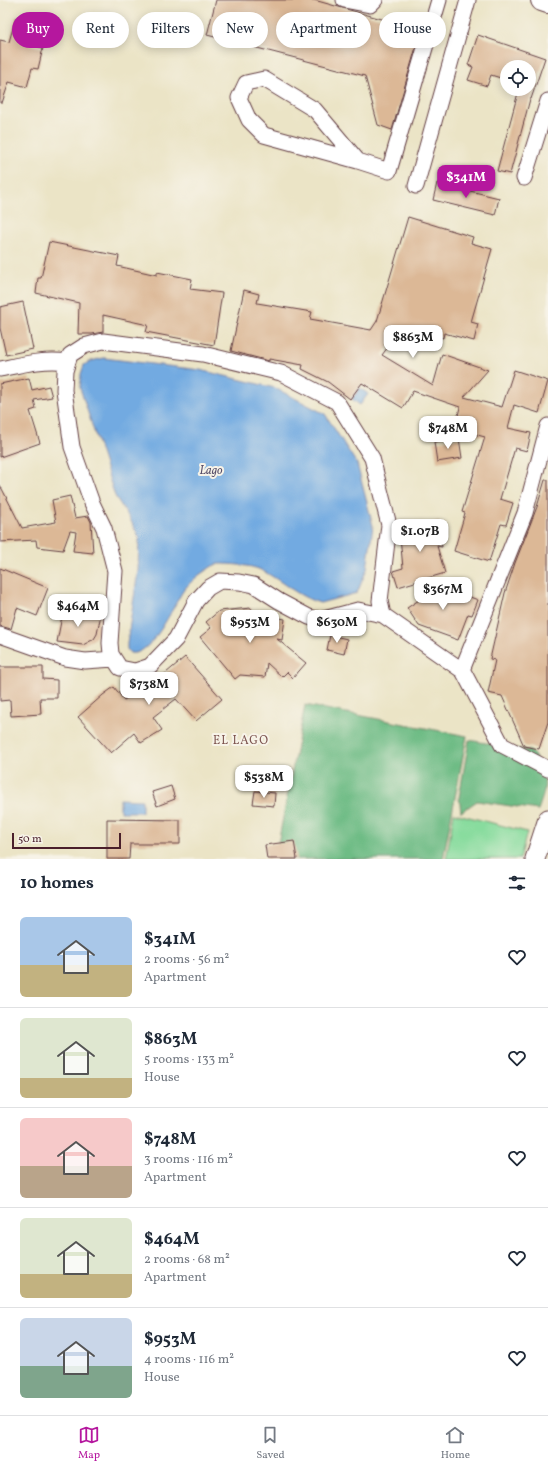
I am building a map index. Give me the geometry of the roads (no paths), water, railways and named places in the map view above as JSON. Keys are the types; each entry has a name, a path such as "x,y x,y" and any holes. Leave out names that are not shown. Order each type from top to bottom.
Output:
{"highway":[{"path":"542,0 548,2"}],"main road":[{"path":"535,859 548,819"}],"street":[{"path":"344,0 370,5 375,0"},
{"path":"358,161 315,110 264,79 246,83 239,98 249,120 264,135 389,171 439,0"},
{"path":"416,186 468,0"},
{"path":"524,178 548,101"},
{"path":"383,615 380,601 389,525 372,458 337,402 281,372 203,354 103,341 84,346 70,355 65,371 64,390 72,447 92,503 104,528 115,571 110,643 111,654 120,668 135,671 150,666 176,639 196,601 208,588 220,581 254,584 285,604 309,617 320,620 358,610 383,615 462,670 502,746 548,769"},
{"path":"0,369 35,361 51,360 68,362"},
{"path":"462,670 526,512 548,426"},
{"path":"0,635 65,658 85,660 114,659"}],"water":[{"name":"Lago","path":"104,358 200,370 275,388 325,414 357,464 373,526 367,569 357,593 320,603 304,597 257,568 240,565 216,564 198,576 183,591 154,639 138,652 130,653 127,649 127,643 138,571 139,538 130,519 115,496 80,388 81,374 84,365 91,361"},
{"path":"360,388 368,394 360,405 352,399"},
{"path":"120,799 142,800 142,812 120,812"}],"district":[{"name":"EL LAGO","path":"241,740"}]}
